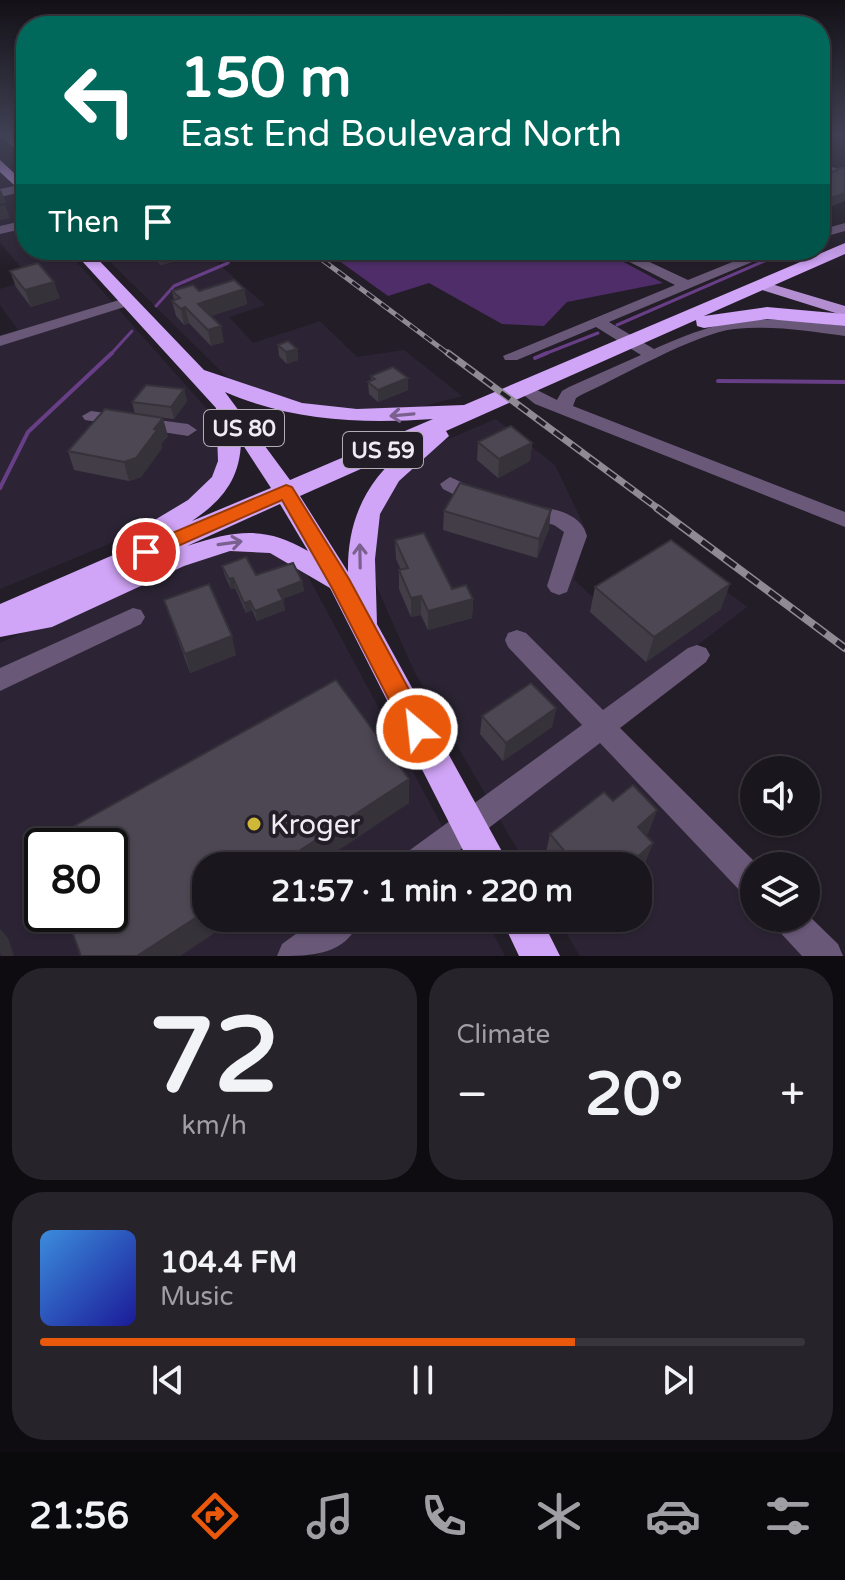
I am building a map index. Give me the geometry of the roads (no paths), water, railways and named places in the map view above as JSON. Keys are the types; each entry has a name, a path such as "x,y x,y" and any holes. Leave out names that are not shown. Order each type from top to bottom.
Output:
{"highway":[{"name":"US 80","path":"90,260 249,434 342,585 483,852"},
{"name":"US 59","path":"0,616 818,260"},
{"path":"654,332 753,313 805,314 845,320"},
{"path":"194,371 262,401 316,414 362,418 480,408"},
{"path":"63,588 212,494 229,468 233,449 222,401"},
{"path":"366,633 360,539 372,501 385,481 408,458 480,408"},
{"path":"0,625 42,619 175,559 230,542 275,544 342,585"},
{"path":"527,932 540,956"}],"main road":[{"path":"761,285 845,311"}],"street":[{"path":"634,260 688,285"},
{"path":"511,356 749,260"},
{"path":"0,341 129,301"},
{"path":"597,321 653,355"},
{"path":"564,406 568,395 575,391 710,330 743,323 790,323 845,331"},
{"path":"525,389 541,400 564,406 845,520"},
{"path":"91,416 188,430"},
{"path":"450,484 478,499 570,524 576,536 559,586"},
{"path":"0,680 133,617"},
{"path":"517,640 740,869"},
{"path":"433,852 697,655"},
{"path":"294,956 326,932"},
{"path":"802,932 826,956"}],"waterway":[{"path":"156,306 174,286 230,260"},
{"path":"617,325 767,260"},
{"path":"111,354 132,331"},
{"path":"546,354 598,333"},
{"path":"0,488 28,432 111,354"},
{"path":"535,358 546,354"},
{"path":"718,381 845,382"}],"railway":[{"path":"322,260 450,355"},
{"path":"448,353 660,510"},
{"path":"657,508 845,648"}],"place":[{"name":"Kroger","path":"254,824"}]}
